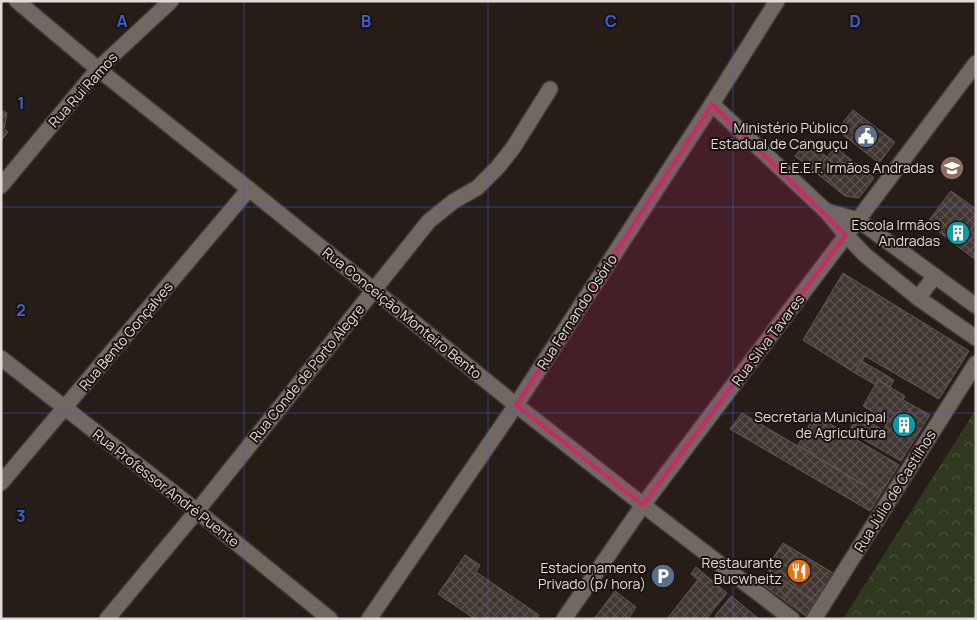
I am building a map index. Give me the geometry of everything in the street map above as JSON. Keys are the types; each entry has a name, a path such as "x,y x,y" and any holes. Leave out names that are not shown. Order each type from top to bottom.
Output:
{"street":[{"name":"Rua Conceição Monteiro Bento","path":"17,1 98,69 516,405 792,619"},
{"name":"Rua Rui Ramos","path":"1,186 98,69 171,1"},
{"name":"Rua Fernando Osório","path":"369,619 516,405 777,1"},
{"name":"Rua Silva Tavares","path":"564,619 643,505 976,64"},
{"name":"Rua Conde de Porto Alegre","path":"107,619 197,511 429,220 454,201 477,188 498,167 513,148 550,89"},
{"path":"712,104 826,211 865,255 918,298 976,338"},
{"name":"Rua Bento Gonçalves","path":"1,482 249,189"},
{"path":"826,211 858,220 976,306"},
{"path":"918,298 935,276"},
{"name":"Rua Professor André Puente","path":"1,358 197,511 330,619"},
{"name":"Rua Júlio de Castilhos","path":"814,619 976,363"}],"highlighted area":[{"path":"712,104 846,235 643,505 516,405"}],"green space":[{"path":"976,409 976,619 843,619"}],"building":[{"path":"1,110 7,113 4,129 8,132 1,141"},
{"name":"Ministério Público Estadual de Canguçu","path":"853,110 895,142 879,163 837,130"},
{"path":"807,141 827,157 815,172 795,156"},
{"path":"835,147 874,178 859,198 845,196 815,172"},
{"name":"Escola Irmãos Andradas","path":"951,191 976,209 976,260 927,223"},
{"path":"843,273 969,351 939,399 865,356 855,373 803,340"},
{"path":"862,361 894,380 890,387 878,380 876,385 855,373"},
{"name":"Secretaria Municipal de Agricultura","path":"878,380 905,396 903,400 930,415 901,461 849,431 858,415 883,430 888,421 863,406"},
{"path":"742,413 880,495 870,511 730,429"},
{"path":"815,415 899,465 880,495 798,445"},
{"name":"Restaurante Bucwheitz","path":"783,543 833,573 815,601 766,569"},
{"path":"465,555 480,565 476,572 539,615 536,619 475,619 438,594"},
{"path":"696,567 703,573 697,579 691,574"},
{"path":"770,572 793,587 784,600 762,584"},
{"path":"703,573 727,593 706,619 667,619"},
{"path":"793,587 815,601 806,616 784,600"},
{"path":"615,591 636,607 628,619 594,619"},
{"path":"731,596 759,619 719,619 715,616"}],"place":[{"name":"Ministério Público Estadual de Canguçu","path":"866,136"},
{"name":"E.E.E.F. Irmãos Andradas","path":"952,168"},
{"name":"Escola Irmãos Andradas","path":"958,233"},
{"name":"Secretaria Municipal de Agricultura","path":"904,425"},
{"name":"Restaurante Bucwheitz","path":"799,571"},
{"name":"Estacionamento Privado (p/ hora)","path":"663,576"}]}
